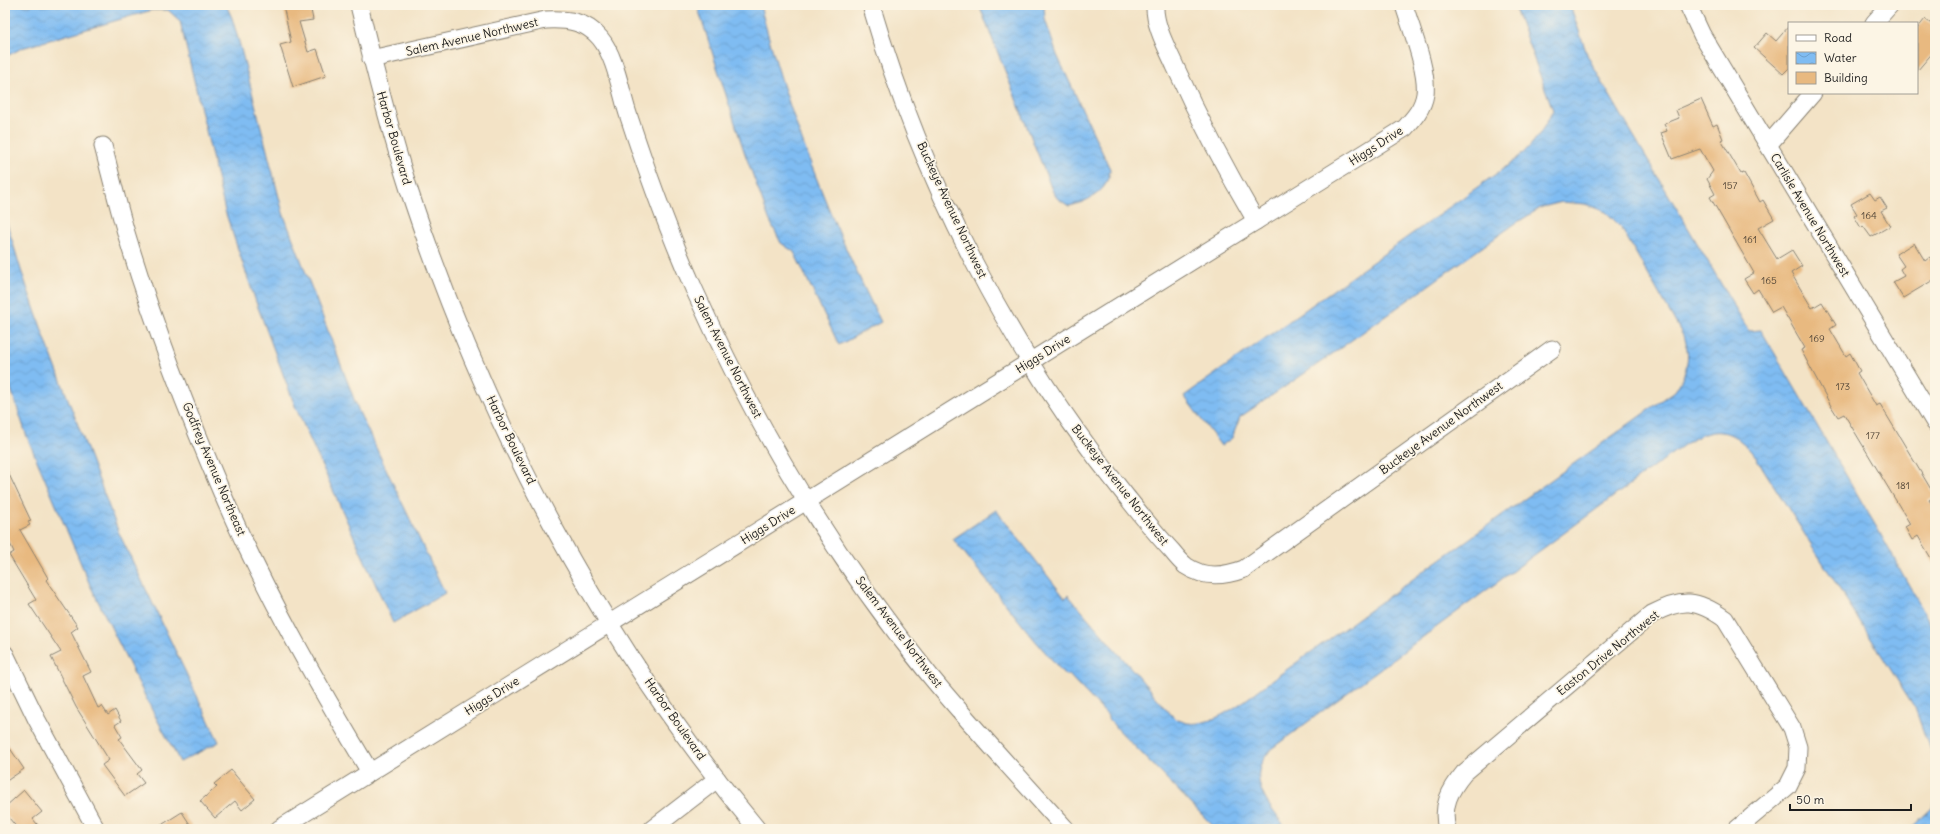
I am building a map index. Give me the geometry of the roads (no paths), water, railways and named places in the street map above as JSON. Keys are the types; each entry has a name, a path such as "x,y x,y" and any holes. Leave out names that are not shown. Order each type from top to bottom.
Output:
{"street":[{"name":"Harbor Boulevard","path":"359,5 372,59 409,191 457,321 498,416 560,538 610,623 667,710 717,779 757,829"},
{"name":"Buckeye Avenue Northwest","path":"871,5 897,84 925,156 957,226 992,295 1031,362 1066,415 1111,478 1160,538 1186,566 1205,574 1225,576 1244,569 1552,349"},
{"path":"1155,5 1159,28 1194,109 1223,165 1256,221"},
{"name":"Higgs Drive","path":"279,829 1405,128 1418,113 1425,94 1424,74 1404,5"},
{"name":"Carlisle Avenue Northwest","path":"1688,5 1702,35 1935,423"},
{"path":"1875,22 1890,5"},
{"name":"Salem Avenue Northwest","path":"372,59 546,20 566,20 586,26 600,39 610,57 659,203 694,287 733,370 776,450 807,501 874,602 930,675 969,722 1066,829"},
{"path":"1768,145 1812,94"},
{"name":"Godfrey Avenue Northeast","path":"103,146 127,235 151,310 178,384 222,494 291,636 370,772"},
{"name":"Easton Drive Northwest","path":"1447,829 1445,807 1452,788 1464,773 1652,614 1670,605 1690,603 1709,608 1725,619 1792,728 1798,747 1797,768 1788,786 1737,829"},
{"path":"5,654 41,727 96,829"},
{"path":"652,829 717,779"}],"water":[{"path":"5,5 226,5 232,18 241,49 283,213 359,412 445,593 393,623 295,406 256,302 225,211 180,21 168,10 152,10 22,48 5,57"},
{"path":"697,5 760,5 771,46 797,127 828,206 862,284 881,322 839,345 794,252 781,243 769,219 744,151"},
{"path":"979,5 1044,5 1045,19 1057,55 1110,169 1106,183 1097,194 1069,206 1057,198 1052,190"},
{"path":"1514,5 1570,5 1588,57 1606,89 1749,331 1761,330 1877,528 1935,632 1935,764 1915,708 1757,459 1744,444 1731,435 1719,432 1707,433 1682,446 1271,749 1262,762 1259,771 1259,780 1265,798 1287,829 1216,829 1108,719 1108,716 1069,675 1065,675 953,539 996,510 1065,598 1068,595 1175,719 1187,723 1198,723 1222,715 1245,701 1675,391 1685,373 1688,354 1685,339 1621,227 1606,212 1585,204 1562,202 1542,207 1516,223 1311,369 1240,417 1232,438 1221,446 1184,396 1510,164 1540,133 1553,110"},
{"path":"5,217 21,270 44,336 119,533 219,742 180,762 152,710 90,585 27,437 5,371"},
{"path":"1935,798 1935,829 1910,829 1934,806"}]}
